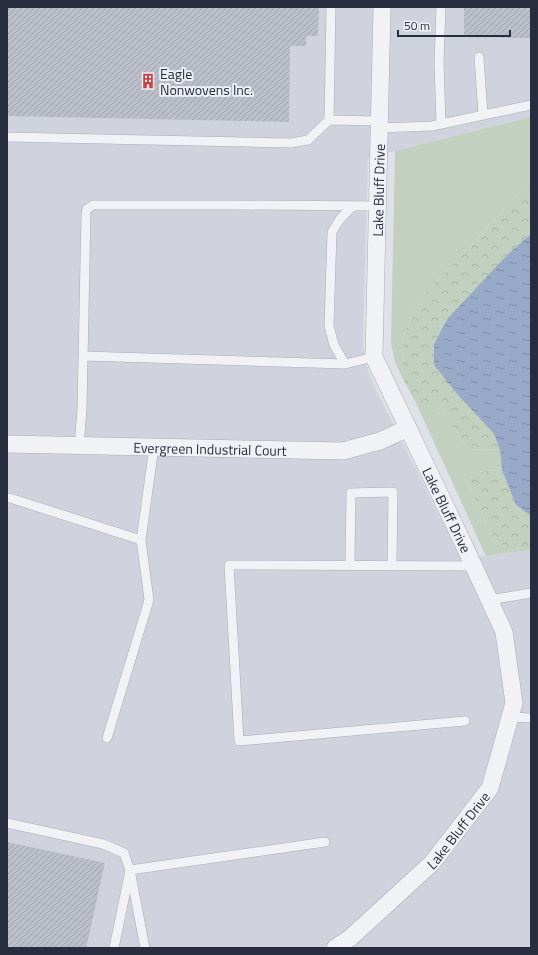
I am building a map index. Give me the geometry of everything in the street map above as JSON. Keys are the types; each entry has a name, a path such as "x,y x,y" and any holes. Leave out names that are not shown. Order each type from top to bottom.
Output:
{"street":[{"name":"Lake Bluff Drive","path":"335,948 350,938 432,863 490,788 514,703 504,632 374,357 382,7"},
{"name":"Evergreen Industrial Court","path":"7,444 343,451 380,440 408,428"}],"lane":[{"path":"7,137 291,142 308,140 329,120 331,7"},
{"path":"440,124 442,7"},
{"path":"479,57 483,115"},
{"path":"329,120 379,125 432,126 531,105"},
{"path":"79,446 87,209 93,205 377,206"},
{"path":"345,364 334,345 329,326 332,232 340,219 353,206"},
{"path":"83,356 345,364 374,357"},
{"path":"107,738 149,600 141,540 154,447"},
{"path":"350,565 351,493 392,492 392,565"},
{"path":"10,498 141,540"},
{"path":"465,721 239,741 229,565 474,566"},
{"path":"489,600 531,594"},
{"path":"510,717 531,718"},
{"path":"7,823 103,844 124,853 130,870 145,948"},
{"path":"130,870 325,842"},
{"path":"114,948 130,870"}],"shaded area":[{"path":"7,7 531,7 531,117 368,158 363,343 366,365 376,390 461,559 531,550 531,948 7,948"}],"green space":[{"path":"531,117 531,181 419,301 403,337 402,377 395,362 391,343 395,151"},
{"path":"531,181 531,234 509,253 492,272 458,395 494,434 500,450 469,449 441,409 416,403 402,377 403,337 419,301"},
{"path":"416,403 441,409 469,449 500,450 502,470 464,473 494,541 514,552 486,556"},
{"path":"502,470 516,505 531,516 531,550 514,552 494,541 464,473"}],"water":[{"path":"531,234 531,516 516,505 502,470 500,450 494,434 458,395 434,365 434,344 448,318 509,253"}],"building":[{"name":"Eagle Nonwovens Inc.","path":"7,7 319,7 318,36 306,36 306,46 290,46 289,122 7,116"},
{"path":"464,7 531,7 531,38 464,37"},
{"path":"7,842 105,863 86,948 7,948"}],"place":[{"name":"Eagle Nonwovens Inc.","path":"148,81"}]}
